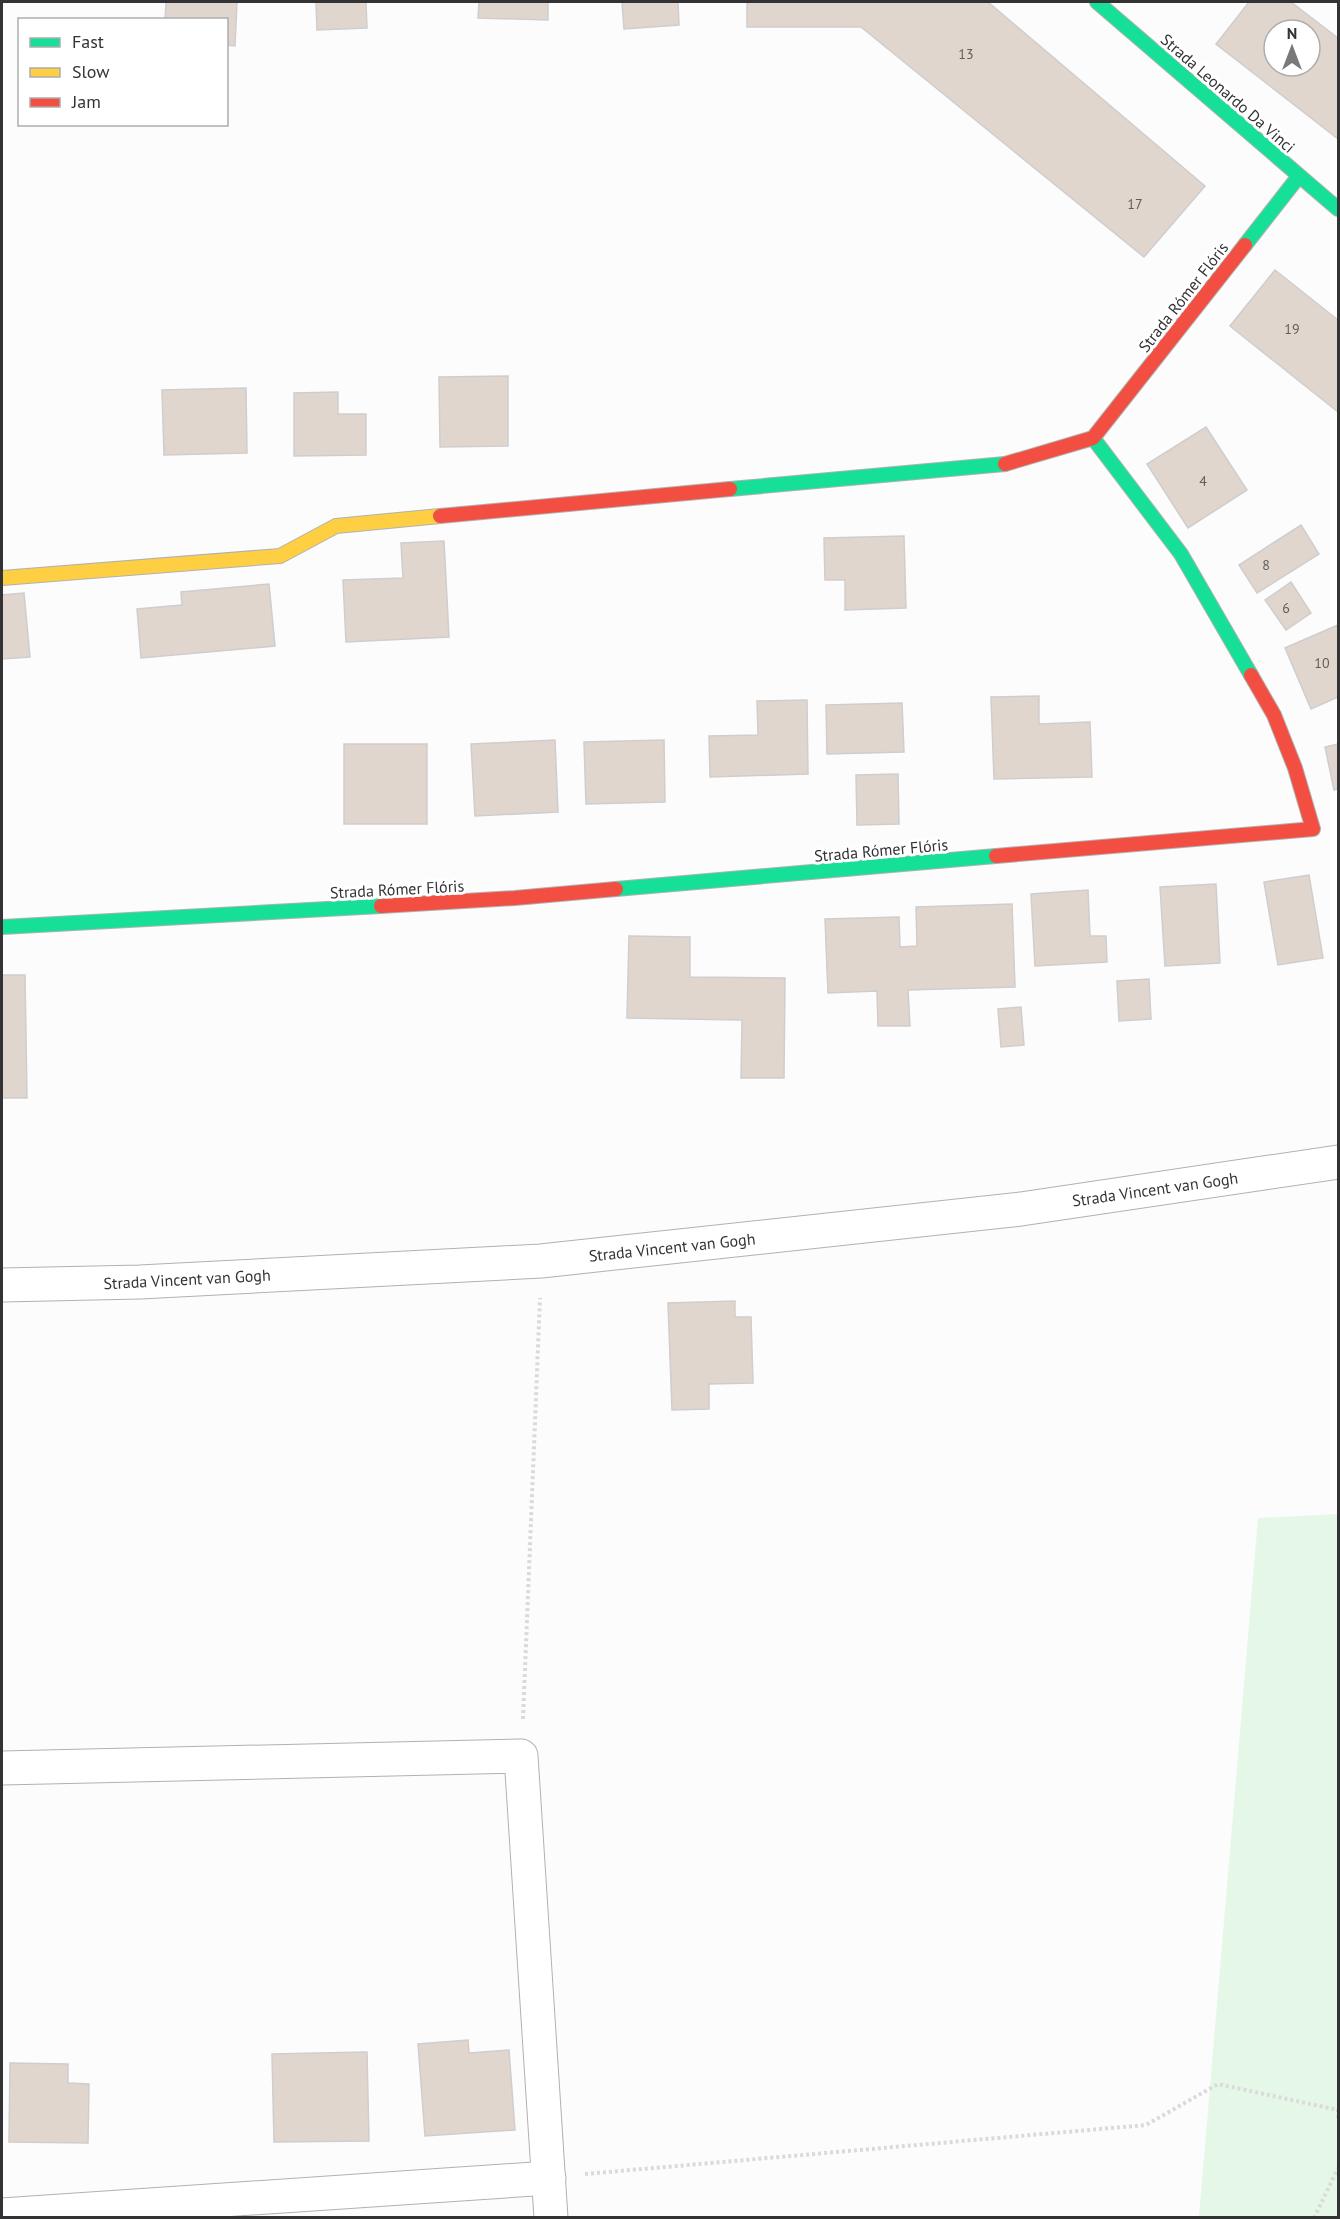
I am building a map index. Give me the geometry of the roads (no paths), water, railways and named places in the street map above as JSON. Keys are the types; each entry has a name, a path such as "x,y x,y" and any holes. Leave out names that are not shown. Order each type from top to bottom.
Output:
{"street":[{"name":"Strada Leonardo Da Vinci","path":"1097,2 1338,209"},
{"name":"Strada Rómer Flóris","path":"2,927 515,898 1313,829 1295,768 1274,715 1181,554 1093,438 1299,176"},
{"path":"2,578 280,556 336,526 1012,463 1093,438"},
{"name":"Strada Vincent van Gogh","path":"2,1285 140,1282 541,1261 1021,1209 1338,1162"},
{"path":"2,1768 521,1756 552,2217"},
{"path":"2,2215 549,2178"}]}
